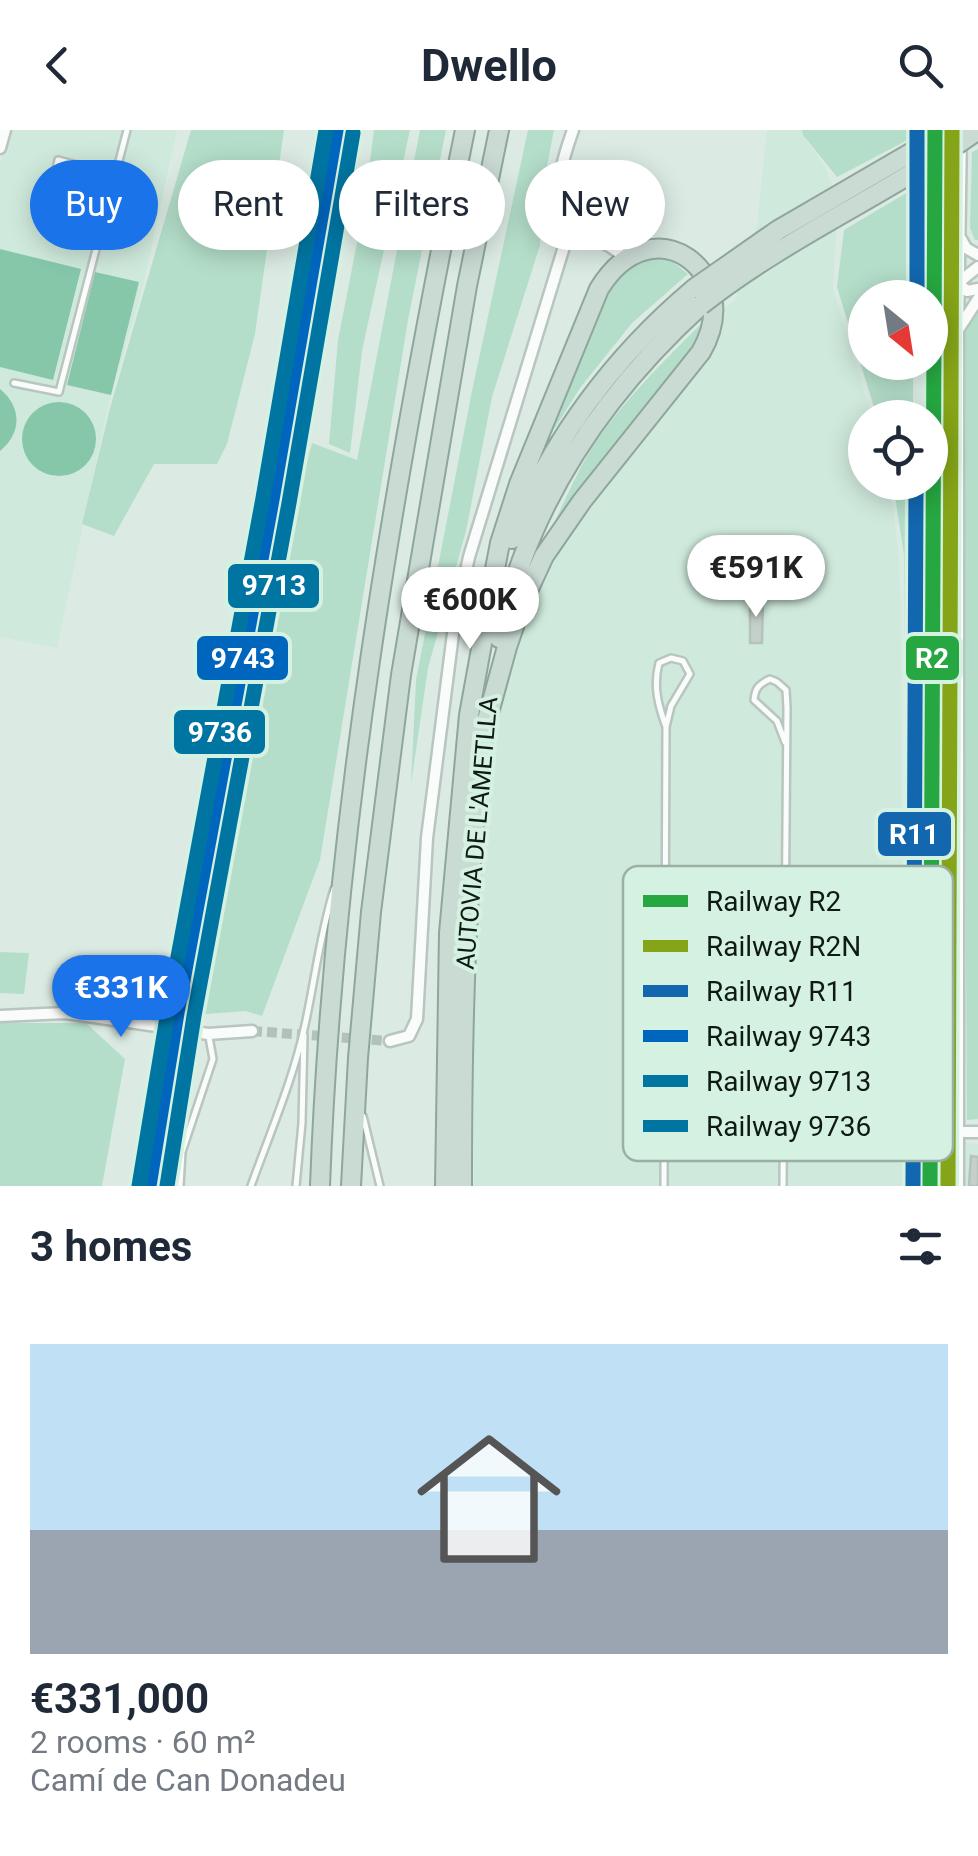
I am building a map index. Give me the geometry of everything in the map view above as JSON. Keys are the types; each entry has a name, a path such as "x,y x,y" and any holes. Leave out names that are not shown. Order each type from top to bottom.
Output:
{"highway":[{"path":"320,1186 326,1053 360,721 404,455 465,130"},
{"path":"350,1186 374,876 401,675 466,286 499,130"},
{"path":"484,626 519,522 560,443 640,339 698,296 752,246 950,130"},
{"path":"698,296 904,178 978,130"},
{"path":"445,1186 449,933 464,759 500,543 519,484 593,302 608,275 626,258 641,251 670,250 689,258 703,274 711,292 712,330 701,352 582,500 544,556 507,647 484,731"},
{"name":"AUTOVIA DE L'AMETLLA","path":"462,1186 462,1013 473,834 492,673 511,589 543,508 586,434 698,296"}],"street":[{"path":"0,148 4,130"},
{"path":"563,160 573,130"},
{"path":"958,1186 961,130"},
{"path":"960,234 966,248 978,255"},
{"path":"390,1041 408,1036 417,1019 427,838 454,626 469,557 563,250"},
{"path":"614,250 626,258"},
{"path":"958,283 978,267"},
{"path":"958,283 966,291 978,289"},
{"path":"958,332 978,299"},
{"path":"0,1016 65,1013 157,1026"},
{"path":"182,1030 208,1034 252,1031"},
{"path":"959,1132 978,1132"}],"lane":[{"path":"119,160 127,130"},
{"path":"14,382 59,392 96,250"},
{"path":"665,866 666,727 671,706 690,674 683,661 671,658 659,663 654,680 666,727"},
{"path":"785,866 786,742 786,690 770,679 761,683 754,700 777,722 786,742"},
{"path":"251,1186 286,1091 304,1027 323,924 346,853"},
{"path":"296,1186 304,1027"},
{"path":"180,1186 182,1152 213,1059 208,1034"},
{"path":"356,1087 380,1186"},
{"path":"664,1161 664,1186"},
{"path":"784,1161 784,1186"}],"shaded area":[{"path":"9,130 177,130 158,217 158,160 30,160 30,250 151,250 108,407 57,648 0,637 0,164"},
{"path":"191,130 284,130 280,160 182,160"},
{"path":"315,130 341,130 308,349 178,1063 161,1186 130,1186 194,809 298,250 319,250 319,160 311,160"},
{"path":"374,130 410,130 403,160 370,160"},
{"path":"420,130 446,130 440,160 414,160"},
{"path":"528,130 554,130 548,160 525,160 525,250 538,250 492,397 466,531 428,668 411,784 416,680"},
{"path":"767,130 802,130 826,168 838,204 833,288 848,338 848,380 861,380 867,400 848,400 848,500 892,500 893,506 901,609 902,866 623,866 623,1161 903,1161 903,1186 474,1186 474,1001 484,834 504,688 518,634 546,570 576,522 715,347 725,306 735,301 757,226"},
{"path":"802,130 921,130 921,133 837,177"},
{"path":"978,149 975,240 970,228 972,152"},
{"path":"178,175 178,250 267,250 255,334 227,444 217,464 154,464 114,536 82,524 110,408"},
{"path":"913,189 913,280 848,280 848,323 837,287 844,230"},
{"path":"0,249 81,269 53,380 0,367"},
{"path":"356,250 384,250 362,351 350,453 329,444 338,340"},
{"path":"397,250 422,250 320,860 262,1016 246,1011 193,1015 312,443 357,460"},
{"path":"668,258 688,274 632,323 580,388 538,455 583,347 614,286 635,265"},
{"path":"95,272 139,282 111,395 67,385"},
{"path":"978,311 978,1119 967,1120 962,338"},
{"path":"705,320 666,385 546,541 599,437 642,385"},
{"path":"866,380 913,380 913,400 872,400"},
{"path":"0,389 12,404 16,420 12,436 0,451"},
{"path":"59,402 85,413 96,439 85,465 59,476 33,465 22,439 33,413"},
{"path":"896,500 913,500 914,762 905,756 904,555"},
{"path":"0,952 29,953 24,994 0,993"},
{"path":"0,1023 86,1023 125,1059 102,1186 0,1186"},
{"path":"955,1142 978,1144 978,1186 951,1186"}],"building":[{"path":"763,597 762,643 750,643 750,598"},
{"path":"971,1156 978,1157 978,1186 969,1186"}],"tunnel":[{"path":"157,1026 182,1030"},
{"path":"252,1031 390,1041"}],"rail line":[{"name":"9736","path":"139,1186 326,130"},
{"name":"9743","path":"149,1186 336,130"},
{"name":"R11","path":"917,130 917,280"},
{"name":"R2","path":"932,866 935,130"},
{"name":"R2N","path":"949,866 952,130"},
{"name":"9713","path":"167,1186 353,133"},
{"name":"R11","path":"914,866 916,500"},
{"name":"R11","path":"913,1161 913,1186"},
{"name":"R2","path":"930,1161 930,1186"},
{"name":"R2N","path":"948,1161 948,1186"}]}
